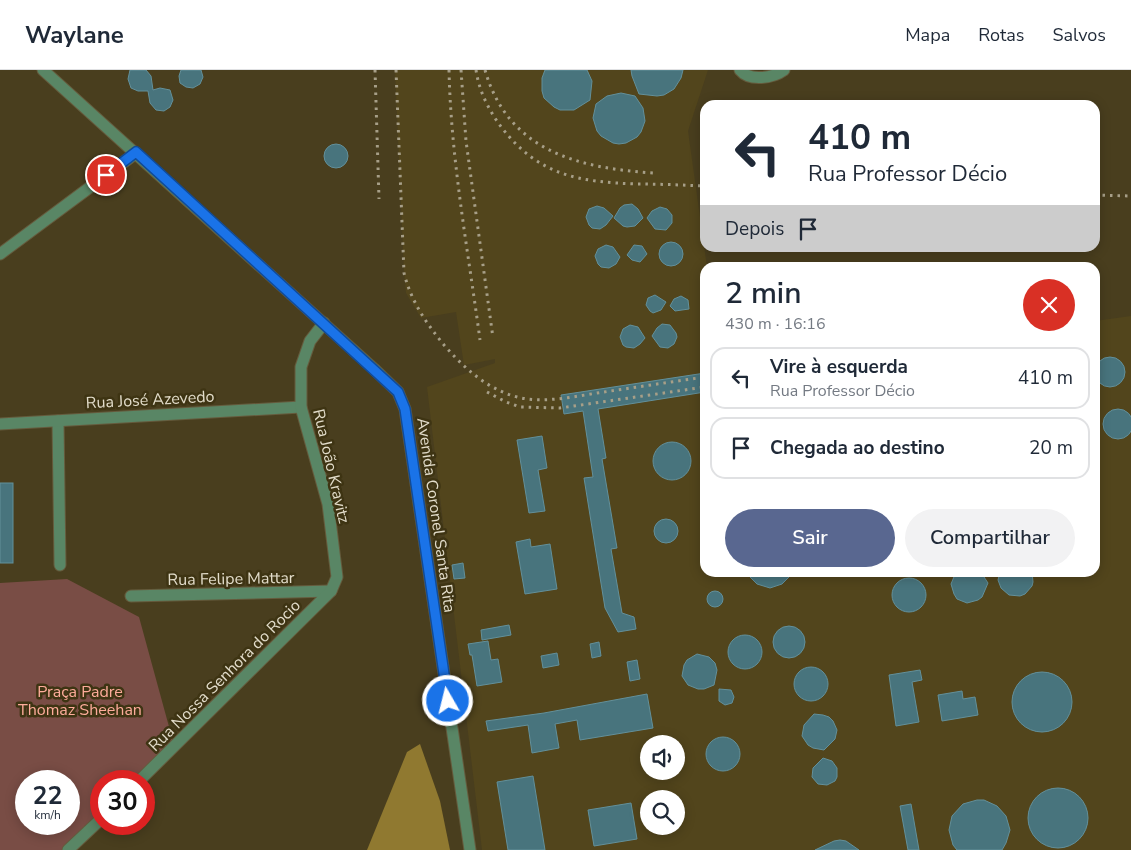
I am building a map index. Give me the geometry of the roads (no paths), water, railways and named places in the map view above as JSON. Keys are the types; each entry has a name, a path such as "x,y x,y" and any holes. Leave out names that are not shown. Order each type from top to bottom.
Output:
{"street":[{"name":"Avenida Coronel Santa Rita","path":"43,70 136,152 398,392 405,409 470,850"},
{"path":"742,72 760,78 779,74 784,70"},
{"path":"0,254 136,152"},
{"name":"Rua João Kravitz","path":"324,324 310,341 302,367 301,407 328,504 336,576 332,591"},
{"name":"Rua José Azevedo","path":"0,424 301,407"},
{"path":"58,421 60,566"},
{"name":"Rua Felipe Mattar","path":"131,596 332,591"},
{"name":"Rua Nossa Senhora do Rocio","path":"150,770 332,591"},
{"path":"68,850 90,829"}],"railway":[{"path":"375,70 379,199"},
{"path":"396,70 404,273 415,302 425,320 460,362 477,377 496,389 517,397 538,400 571,397 700,378"},
{"path":"449,70 453,138 480,340"},
{"path":"461,70 466,141 493,338"},
{"path":"476,70 479,86 485,101 502,128 531,157 546,166 562,173 597,181 700,186"},
{"path":"485,70 496,97 510,120 528,137 550,150 573,160 598,166 653,173"},
{"path":"1100,195 1131,196"},
{"path":"487,392 520,407 560,408 700,388"}],"park label":[{"name":"Praça Padre Thomaz Sheehan","path":"80,700"}]}
